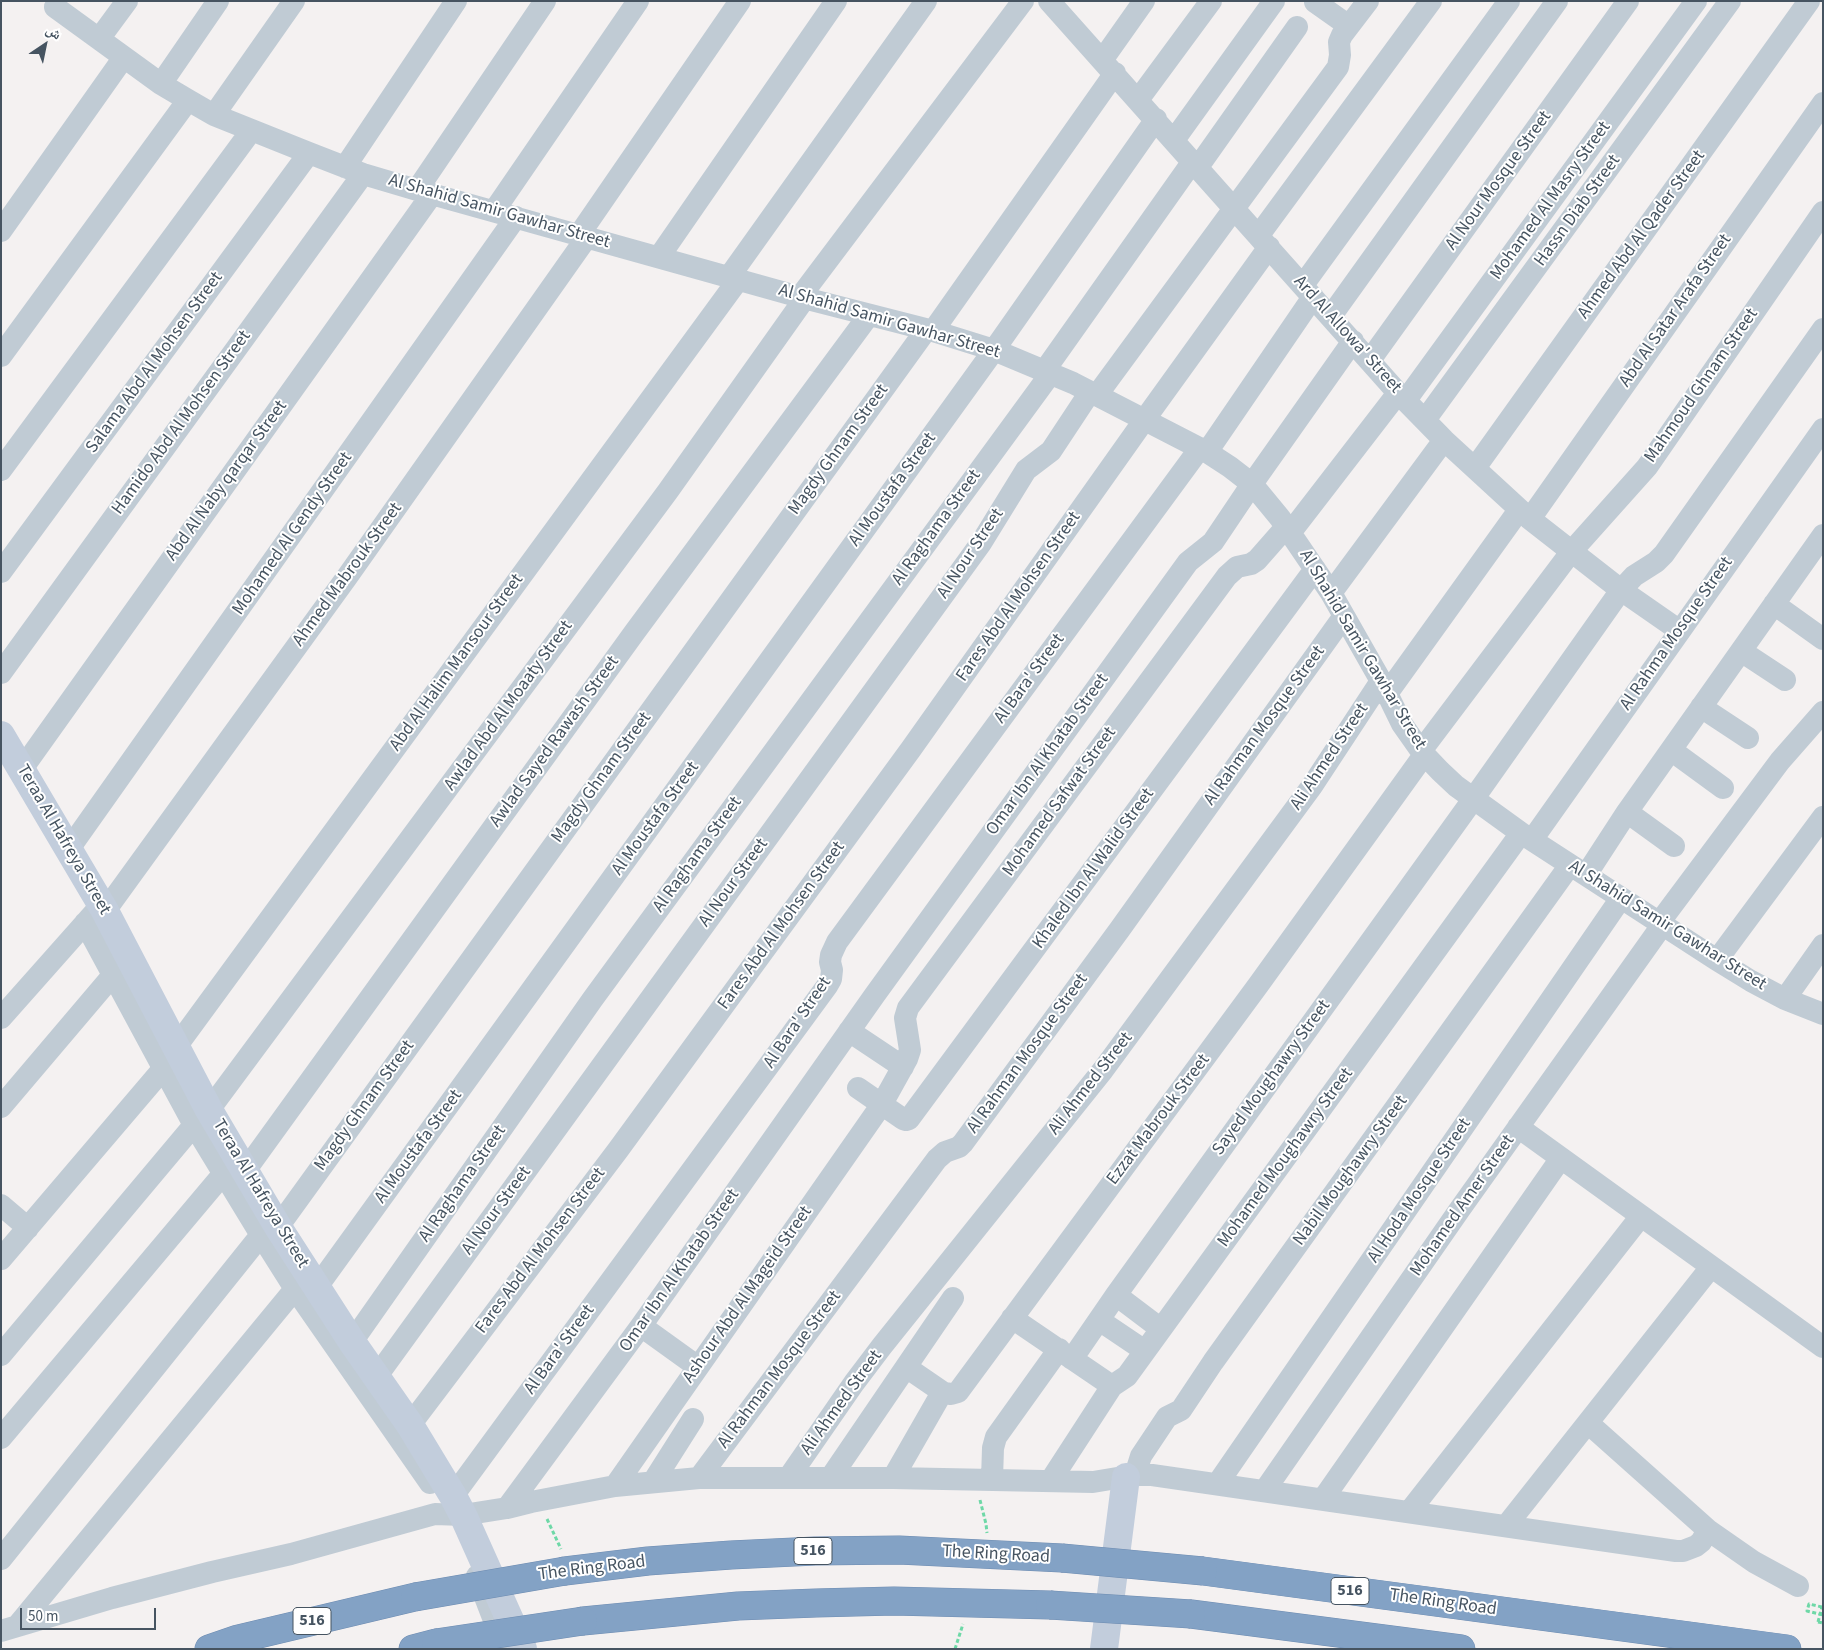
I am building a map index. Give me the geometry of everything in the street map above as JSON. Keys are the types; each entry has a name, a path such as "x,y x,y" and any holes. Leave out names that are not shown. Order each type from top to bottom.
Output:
{"highway":[{"name":"The Ring Road","path":"209,1649 238,1639 416,1597 565,1571 648,1561 778,1553 899,1550 1062,1558 1203,1571 1786,1649"},
{"path":"424,1646 583,1621 738,1606 932,1601 1050,1604 1191,1614 1461,1649"}],"street":[{"path":"99,39 127,1"},
{"path":"161,84 218,1"},
{"path":"214,115 294,1"},
{"name":"Hamido Abd Al Mohsen Street","path":"1,673 354,170 456,1"},
{"name":"Abd Al Naby qarqar Street","path":"22,769 425,192 545,1"},
{"path":"494,211 638,1"},
{"name":"Ahmed Mabrouk Street","path":"1,1018 98,913 347,577 583,236 740,1"},
{"path":"659,258 836,1"},
{"name":"Abd Al Halim Mansour Street","path":"1,1259 169,1058 734,278 926,1"},
{"name":"Awlad Abd Al Moaaty Street","path":"1,1355 201,1118 668,491 802,297 1022,1"},
{"name":"Ard Al Allowa' Street","path":"1050,1 1402,396 1444,440 1524,515 1622,590 1680,631"},
{"name":"Magdy Ghnam Street","path":"1,1559 269,1230 930,330 1109,66 1144,1"},
{"path":"1138,100 1212,1"},
{"path":"1174,140 1274,1"},
{"name":"Al Nour Street","path":"377,1376 981,543 1026,470 1045,457 1059,442 1338,68 1339,42 1342,35 1368,1"},
{"name":"Fares Abd Al Mohsen Street","path":"410,1425 618,1150 911,749 1145,419 1264,241 1431,1"},
{"name":"Al Bara' Street","path":"456,1509 832,979 830,962 837,942 1203,450 1308,291 1508,1"},
{"path":"1331,316 1557,1"},
{"name":"Al Nour Mosque Street","path":"1370,360 1628,1"},
{"name":"Mohamed Al Masry Street","path":"1288,530 1402,396 1696,1"},
{"name":"Hassn Diab Street","path":"1426,420 1730,1"},
{"name":"Ahmed Abd Al Qader Street","path":"1475,468 1809,1"},
{"path":"1315,2 1349,26"},
{"name":"Al Shahid Samir Gawhar Street","path":"55,7 161,84 214,115 251,131 354,170 425,192 659,258 930,330 994,350 1094,393 1203,450 1252,484 1288,530 1331,593 1402,724 1423,753 1456,786 1527,837 1717,960 1785,999 1819,1007"},
{"name":"Al Raghama Street","path":"352,1342 592,1000 1297,27"},
{"path":"1,231 124,57"},
{"path":"1,356 188,100"},
{"name":"Abd Al Satar Arafa Street","path":"1384,688 1524,515 1823,103"},
{"name":"Al Moustafa Street","path":"10,1628 306,1288 994,350 1156,119"},
{"path":"1,470 251,131"},
{"name":"Salama Abd Al Mohsen Street","path":"1,572 309,153"},
{"name":"Mahmoud Ghnam Street","path":"1423,753 1571,552 1647,467 1819,210"},
{"name":"Mohamed Al Gendy Street","path":"69,849 516,217"},
{"name":"Awlad Sayed Rawash Street","path":"1,1438 235,1172 869,315"},
{"name":"Sayed Moughawry Street","path":"985,1486 996,1437 1066,1354 1099,1320 1622,590 1634,576 1656,562 1664,554 1823,329"},
{"name":"Omar Ibn Al Khatab Street","path":"508,1508 641,1326 849,1031 1188,562 1213,542 1353,341"},
{"name":"Al Rahma Mosque Street","path":"1527,837 1680,631 1823,429"},
{"path":"1331,593 1444,440"},
{"name":"Mohamed Safwat Street","path":"882,1104 903,1067 910,1050 906,1018 908,1008 1231,571 1257,560 1288,530"},
{"name":"Nabil Moughawry Street","path":"1130,1476 1140,1456 1167,1417 1181,1410 1213,1362 1578,870 1627,812 1821,540"},
{"name":"Khaled Ibn Al Walid Street","path":"858,1088 903,1119 909,1119 1315,569"},
{"path":"1774,604 1823,640"},
{"name":"Al Rahman Mosque Street","path":"699,1478 937,1159 944,1152 955,1150 963,1143 1120,929 1344,616"},
{"path":"1741,651 1785,680"},
{"name":"Ali Ahmed Street","path":"788,1477 882,1346 1103,1070 1384,688"},
{"path":"1701,707 1748,738"},
{"name":"Mohamed Amer Street","path":"1265,1490 1661,924 1780,761 1823,712"},
{"name":"Teraa Al Hafreya Street","path":"1,735 69,849 169,1058 201,1118 269,1230 412,1455 456,1509 469,1555 505,1649"},
{"path":"1671,750 1722,788"},
{"name":"Ezzat Mabrouk Street","path":"944,1393 958,1392 1259,984 1423,753"},
{"path":"1627,812 1674,846"},
{"path":"1717,960 1823,818"},
{"name":"Mohamed Moughawry Street","path":"1051,1480 1112,1386 1127,1376 1146,1352 1161,1329 1527,837"},
{"name":"Al Hoda Mosque Street","path":"1218,1483 1621,898"},
{"name":"Teraa Al Hafreya Street","path":"98,913 113,975 169,1058"},
{"path":"1785,999 1823,945"},
{"path":"1,1107 113,975"},
{"path":"849,1031 903,1067"},
{"name":"Ashour Abd Al Mageid Street","path":"616,1486 882,1104"},
{"path":"1518,1127 1823,1347"},
{"path":"1323,1499 1561,1158"},
{"path":"1,1205 28,1228"},
{"path":"1409,1512 1641,1216"},
{"path":"1506,1526 1711,1267"},
{"name":"Teraa Al Hafreya Street","path":"306,1288 352,1342 410,1425 456,1509 522,1649"},
{"path":"1116,1295 1161,1329"},
{"path":"832,1477 953,1298"},
{"path":"1012,1318 1112,1386"},
{"path":"1099,1320 1146,1352"},
{"path":"641,1326 698,1367"},
{"path":"893,1478 940,1396 944,1393 906,1366"},
{"path":"654,1482 694,1419"},
{"path":"1588,1423 1708,1530 1754,1562 1798,1586"},
{"path":"10,1628 212,1572 291,1554 456,1509 508,1508 616,1486 699,1478 893,1478 985,1486 1051,1480 1093,1482 1152,1474 1683,1551 1690,1550 1701,1542 1708,1530"},
{"path":"1104,1649 1130,1476"}],"path":[{"path":"985,1486 988,1553"},
{"path":"548,1520 561,1546 565,1571"},
{"path":"1821,1622 1822,1608 1809,1604 1807,1611 1823,1615"}]}
